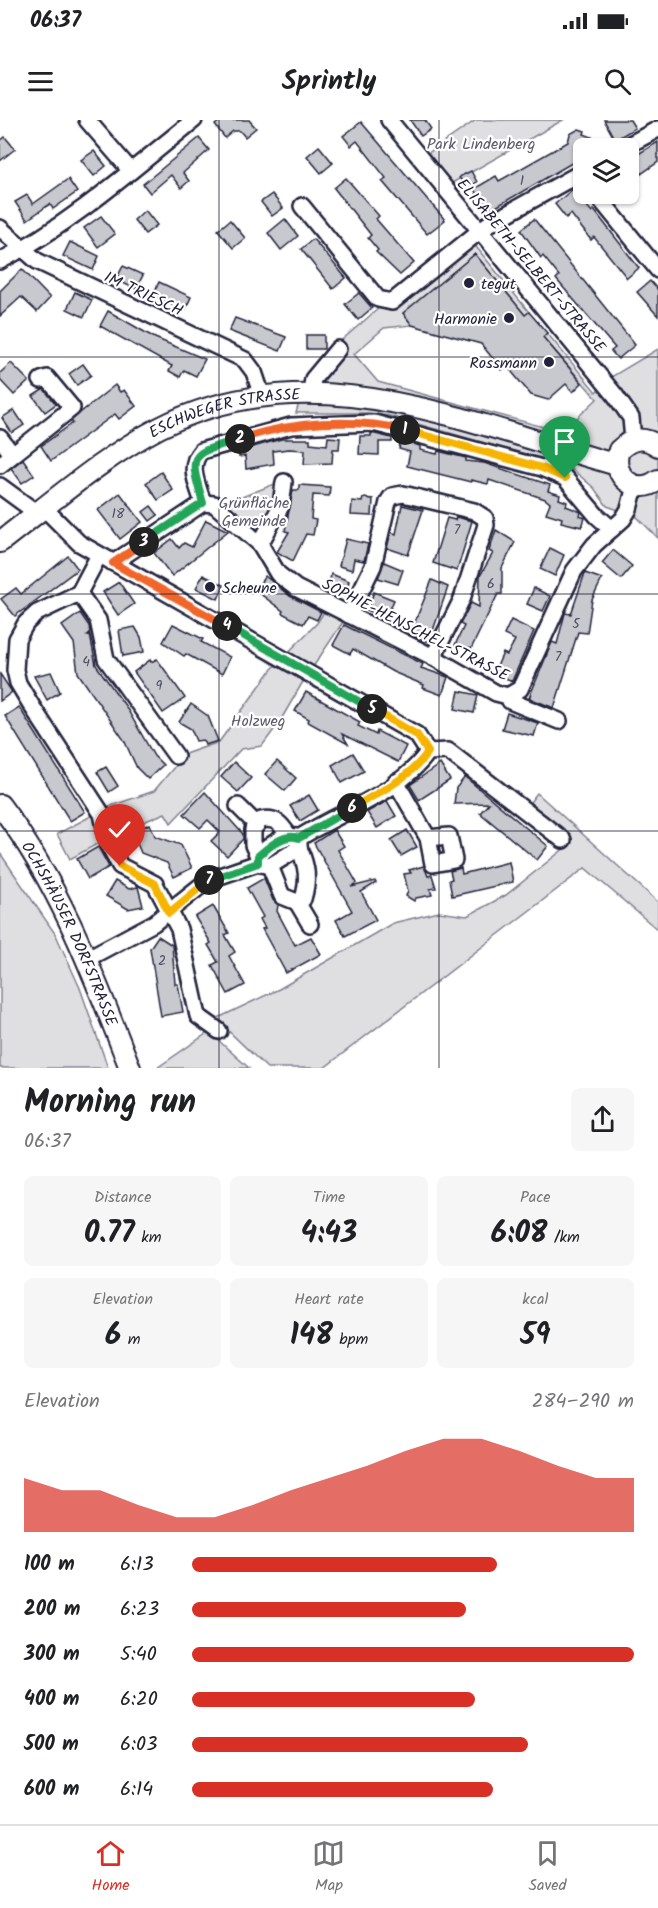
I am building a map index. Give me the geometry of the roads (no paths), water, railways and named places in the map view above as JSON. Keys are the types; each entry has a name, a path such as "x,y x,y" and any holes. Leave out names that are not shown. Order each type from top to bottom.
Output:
{"main road":[{"name":"ESCHWEGER STRASSE","path":"0,542 124,449 160,428 209,408 262,396 311,392 391,401 482,425 623,452 644,439 658,446"},
{"path":"623,452 622,478 635,486 649,485 658,480"},
{"name":"OCHSHÄUSER DORFSTRASSE","path":"0,805 50,882 88,958 130,1068"}],"street":[{"path":"87,120 130,171"},
{"path":"0,261 22,249 130,171 194,120"},
{"name":"ELISABETH-SELBERT-STRASSE","path":"389,120 615,395 631,418 623,452"},
{"path":"639,139 658,129"},
{"path":"302,206 378,299 387,303 397,299 480,231 573,179"},
{"path":"604,204 658,270"},
{"name":"IM TRIESCH","path":"0,228 37,261 245,360 254,372 262,396"},
{"path":"311,392 313,379 339,349"},
{"path":"0,465 72,408 47,378 41,380"},
{"path":"113,563 203,503 193,466 194,459 201,451 291,426 374,423 542,468 565,478 597,516 612,529"},
{"path":"0,438 12,454"},
{"path":"260,544 281,506 284,482"},
{"path":"0,486 41,511 79,543 99,555 417,735 428,752"},
{"name":"SOPHIE-HENSCHEL-STRASSE","path":"203,503 214,504 260,544 278,574 296,588 433,657 496,693 508,696 517,693 574,572 585,555 623,519 629,509 635,486"},
{"path":"349,615 373,566 388,502 392,496 403,494 474,511 485,518 486,525 462,599 433,657"},
{"path":"99,555 79,593 37,613 26,623 18,639 14,655 18,683 102,814 109,845 120,866 155,884 179,929 198,1016 219,1030"},
{"path":"79,593 98,620 106,659 176,756"},
{"path":"510,701 559,721"},
{"path":"428,752 448,751 563,840"},
{"path":"88,958 169,913 208,880 262,862 396,782 420,764 428,752"},
{"path":"396,782 428,838"},
{"path":"238,806 256,824"},
{"path":"297,902 303,899 307,884 307,867 296,841 279,822 270,818 256,824 252,837 262,862 282,896 297,902 310,924"}],"place":[{"name":"tegut","path":"469,283"},
{"name":"Harmonie","path":"509,318"},
{"name":"Rossmann","path":"549,362"},
{"name":"Scheune","path":"210,587"}],"park label":[{"name":"Park Lindenberg","path":"481,143"},
{"name":"Grünfläche Gemeinde","path":"254,511"},
{"name":"Holzweg","path":"258,720"}]}
